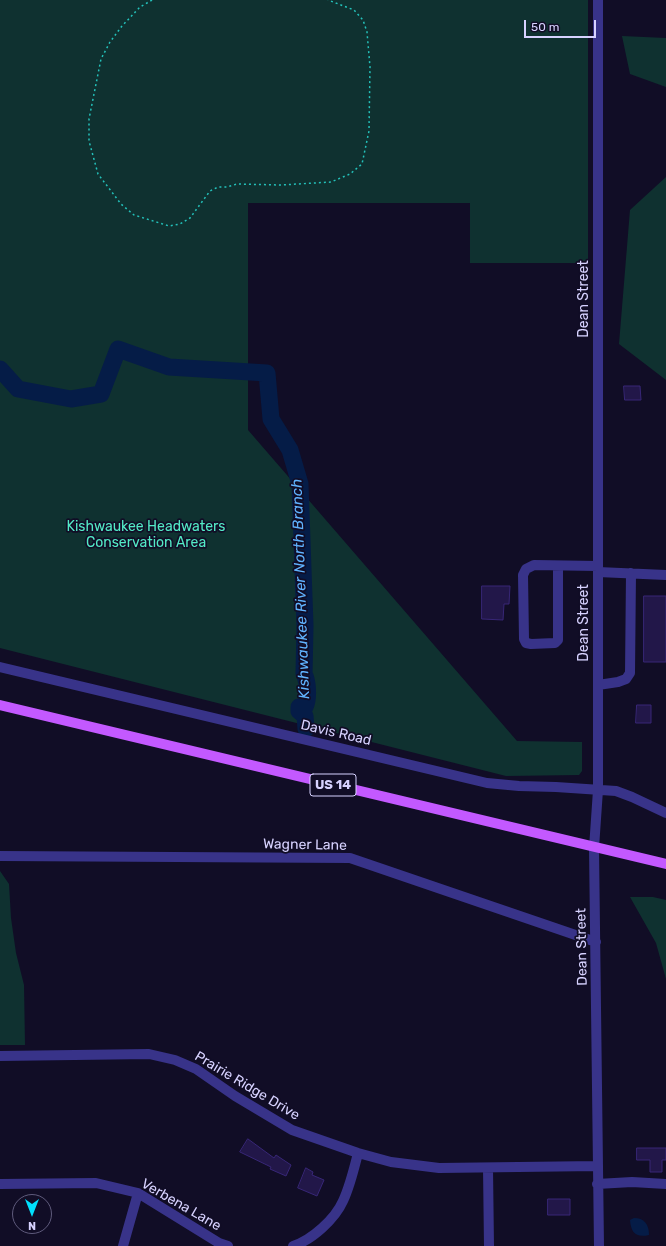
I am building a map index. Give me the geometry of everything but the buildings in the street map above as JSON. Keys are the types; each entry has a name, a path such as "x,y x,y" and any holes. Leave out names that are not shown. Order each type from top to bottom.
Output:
{"main road":[{"name":"US 14","path":"0,705 666,864"}],"street":[{"name":"Dean Street","path":"598,0 598,790 594,848 598,1246"},
{"path":"558,566 558,640 556,643 526,643 524,639 523,575 526,569 534,565 558,566 598,569 666,575"},
{"path":"598,685 618,682 626,679 630,673 632,573"},
{"name":"Davis Road","path":"0,667 488,783 616,791 666,813"},
{"name":"Wagner Lane","path":"0,856 350,858 596,942"},
{"name":"Prairie Ridge Drive","path":"0,1056 149,1054 175,1060 196,1069 235,1096 292,1130 358,1153 391,1162 439,1168 597,1166"},
{"path":"293,1246 316,1234 330,1220 343,1202 358,1153"},
{"path":"488,1168 489,1246"},
{"path":"597,1184 632,1182 666,1184"},
{"name":"Verbena Lane","path":"0,1184 96,1183 138,1193 219,1243 228,1246"},
{"path":"123,1246 138,1193"}],"path":[{"path":"152,0 140,7 122,26 110,42 101,59 89,119 89,141 98,174 121,204 134,214 168,226 180,224 190,218 210,191 218,187 227,187 237,184 287,185 331,182 350,174 362,164 369,131 370,67 367,32 363,20 354,10 328,0"}],"green space":[{"name":"Kishwaukee Headwaters Conservation Area","path":"0,0 588,0 588,263 470,263 470,203 248,203 248,430 517,741 582,742 582,771 579,775 506,776 0,648"},
{"path":"622,36 666,38 666,87 630,74"},
{"path":"666,177 666,380 619,344 630,210"},
{"path":"0,871 9,884 11,918 16,953 24,985 25,1045 0,1045"},
{"path":"630,897 653,897 666,900 666,979 656,943"}],"water":[{"path":"634,1218 641,1219 645,1222 649,1235 641,1236 635,1234 630,1220"}],"waterway":[{"name":"Kishwaukee River North Branch","path":"0,369 18,389 71,399 101,394 118,349 169,367 267,373 271,419 290,450 300,484 305,626 304,674 308,690 305,707 299,707 299,711 305,716 306,729"}]}
